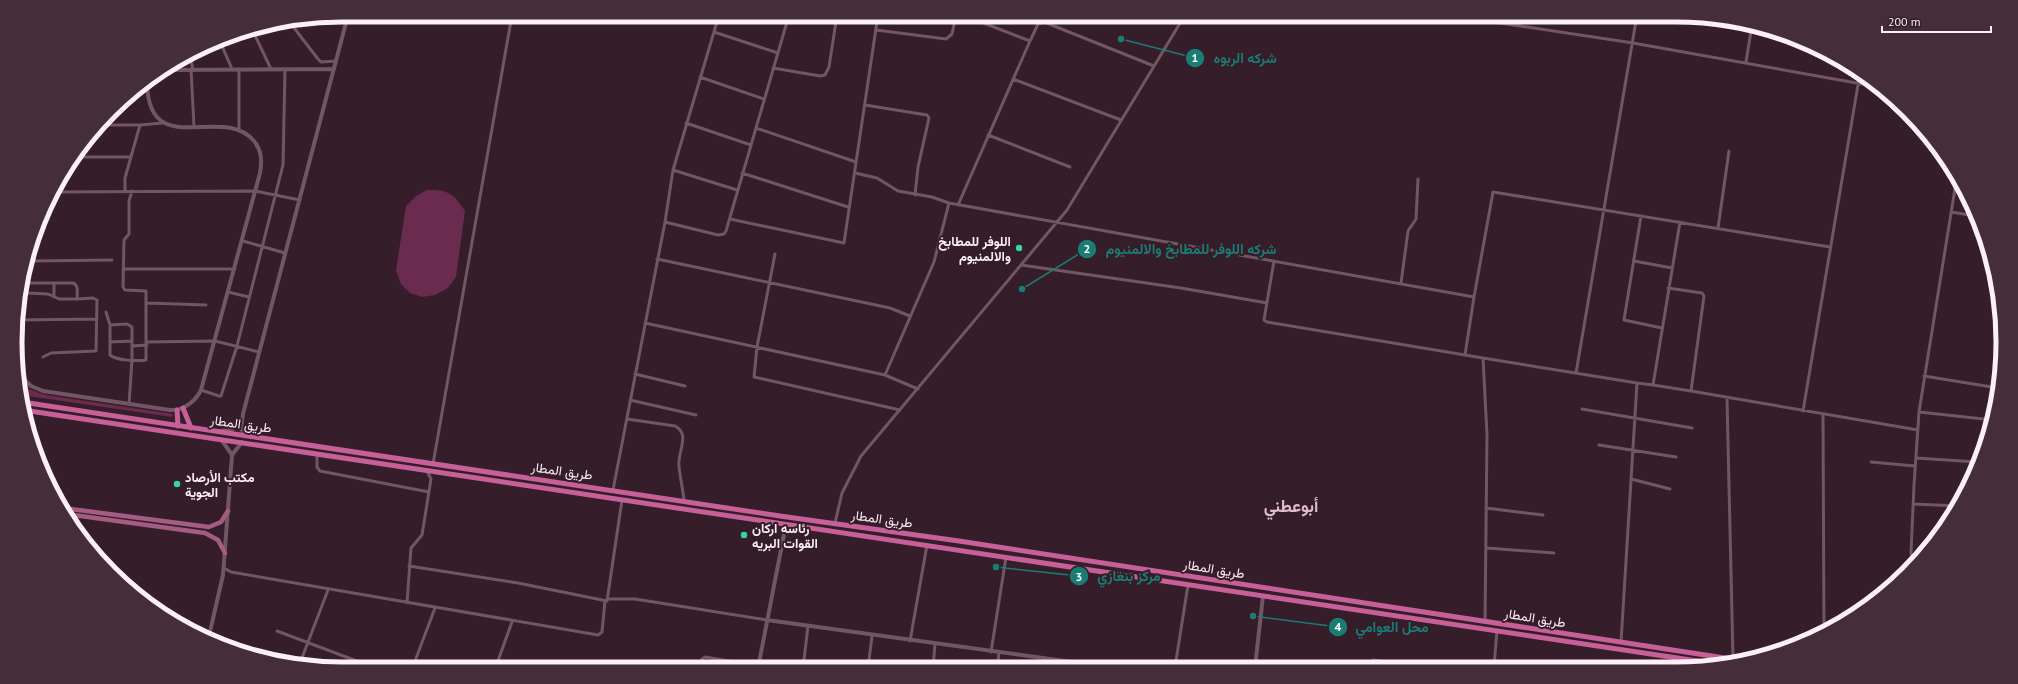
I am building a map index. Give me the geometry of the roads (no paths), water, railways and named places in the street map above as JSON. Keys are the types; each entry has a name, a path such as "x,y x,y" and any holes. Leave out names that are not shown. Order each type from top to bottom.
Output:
{"highway":[{"name":"طريق المطار","path":"28,403 835,523 1723,658"},
{"path":"183,408 191,428"},
{"path":"176,410 178,426"},
{"name":"طريق المطار","path":"30,411 1658,654 1690,661"},
{"path":"1432,614 1432,621"},
{"path":"1658,648 1658,654"}],"main road":[{"path":"69,509 209,527 220,522 228,511"},
{"path":"73,515 205,533 218,540 225,553"}],"street":[{"path":"250,436 241,429 243,414 345,22"},
{"path":"433,464 511,22"},
{"path":"613,490 644,323 665,222 673,170 718,22"},
{"path":"665,222 721,235 726,231 787,22"},
{"path":"773,68 820,76 825,75 829,67 836,22"},
{"path":"730,219 844,243 848,207 855,173 877,22"},
{"path":"876,30 946,39 952,34 955,22"},
{"path":"981,22 1030,41"},
{"path":"958,205 1038,24 1044,22 1154,66"},
{"path":"835,523 838,503 855,466 871,444 1057,223 1076,196 1180,22"},
{"path":"1493,22 1633,43 1866,85"},
{"path":"1520,22 1520,26"},
{"path":"1576,373 1591,293 1603,211 1636,22"},
{"path":"293,26 321,62 336,61"},
{"path":"1746,62 1751,31"},
{"path":"714,32 778,52"},
{"path":"255,34 271,69"},
{"path":"222,45 232,69"},
{"path":"191,60 194,127"},
{"path":"239,129 240,69"},
{"path":"174,70 334,69"},
{"path":"201,390 221,396 237,346 276,195 284,156 285,70"},
{"path":"700,77 764,99"},
{"path":"1013,79 1121,120"},
{"path":"1803,411 1859,79"},
{"path":"148,88 152,112 162,122"},
{"path":"865,105 926,115 929,118 918,167 915,195"},
{"path":"25,382 37,390 176,410 183,408 198,397 201,390 243,241 262,162 260,152 250,137 239,129 176,126 162,122 140,125 110,125"},
{"path":"686,123 751,145"},
{"path":"125,191 125,178 132,148 140,125"},
{"path":"756,128 856,162"},
{"path":"988,135 1070,167"},
{"path":"1718,228 1729,151"},
{"path":"81,157 131,157"},
{"path":"673,170 737,190"},
{"path":"742,173 848,207"},
{"path":"855,173 877,178 898,191 932,197 958,205 1474,297"},
{"path":"1401,283 1408,232 1416,219 1418,180"},
{"path":"1914,556 1913,504 1919,412 1955,186"},
{"path":"106,312 110,325 112,356 132,360 146,360 147,303 145,290 124,289 124,240 129,234 129,201 132,191"},
{"path":"60,192 255,191 300,200"},
{"path":"1465,355 1493,192 1830,247"},
{"path":"885,375 934,262 949,203"},
{"path":"1951,212 1970,215"},
{"path":"1641,216 1624,320 1662,328"},
{"path":"1653,386 1680,222"},
{"path":"243,241 285,253"},
{"path":"775,254 757,347 754,377 900,410"},
{"path":"657,259 890,308 910,316"},
{"path":"33,261 112,260"},
{"path":"1274,261 1264,320 1267,322 1691,391 1727,399 1918,430"},
{"path":"1634,261 1672,268"},
{"path":"1021,265 1181,288 1267,303"},
{"path":"123,269 235,269"},
{"path":"28,283 75,284 77,287 77,298"},
{"path":"54,283 54,296"},
{"path":"1668,288 1702,293 1704,296 1691,391"},
{"path":"26,291 27,293 48,294 59,299 96,299 97,348 95,352 51,353 43,357"},
{"path":"228,292 249,296"},
{"path":"147,303 206,305"},
{"path":"23,320 97,319"},
{"path":"644,323 885,375 918,389"},
{"path":"110,325 130,325 132,360 129,404"},
{"path":"110,342 132,341"},
{"path":"132,346 147,343 215,341 259,352"},
{"path":"1483,358 1487,435 1487,548 1485,622"},
{"path":"635,374 685,386"},
{"path":"1924,376 1993,387"},
{"path":"1621,642 1638,383"},
{"path":"1727,399 1735,656"},
{"path":"630,400 696,415"},
{"path":"1582,409 1692,428"},
{"path":"1919,412 1986,419"},
{"path":"213,431 233,429 239,424 243,414"},
{"path":"1822,415 1824,626"},
{"path":"627,419 675,426 680,429 683,440 678,465 684,501"},
{"path":"221,439 232,455"},
{"path":"210,633 224,568 232,455 242,442"},
{"path":"1598,445 1676,456"},
{"path":"317,454 317,467 320,471 428,492"},
{"path":"1916,458 1973,462"},
{"path":"1871,462 1915,466"},
{"path":"407,603 411,548 422,535 431,479 427,470"},
{"path":"431,479 440,472"},
{"path":"1631,479 1670,489"},
{"path":"224,568 231,572 328,590 512,622 598,635 602,632 622,500"},
{"path":"1913,504 1951,506"},
{"path":"1486,508 1544,515"},
{"path":"760,662 786,524"},
{"path":"910,641 927,545"},
{"path":"1487,548 1554,554"},
{"path":"991,652 1006,557"},
{"path":"409,566 518,583 606,600 635,599 872,636 1069,662"},
{"path":"223,575 231,572"},
{"path":"1176,662 1188,584"},
{"path":"302,659 328,590"},
{"path":"1256,662 1263,596"},
{"path":"415,662 435,608"},
{"path":"498,662 512,622"},
{"path":"803,662 808,626"},
{"path":"1494,662 1497,630"},
{"path":"277,631 360,662"},
{"path":"869,662 872,636"},
{"path":"934,662 935,644"},
{"path":"998,662 999,653"},
{"path":"701,662 705,657 736,662"},
{"path":"1372,662 1373,660 1386,662"}],"place":[{"name":"شركه الربوه","path":"1121,39"},
{"name":"اللوفر للمطابخ والالمنيوم","path":"1019,248"},
{"name":"شركه اللوفر للمطابخ والالمنيوم","path":"1022,289"},
{"name":"مكتب الأرصاد الجوية","path":"177,484"},
{"name":"رئاسه اركان القوات البريه","path":"744,535"},
{"name":"مركز بنغازي","path":"996,567"},
{"name":"محل العوامي","path":"1253,616"}],"district":[{"name":"أبوعطني","path":"1291,506"}]}
